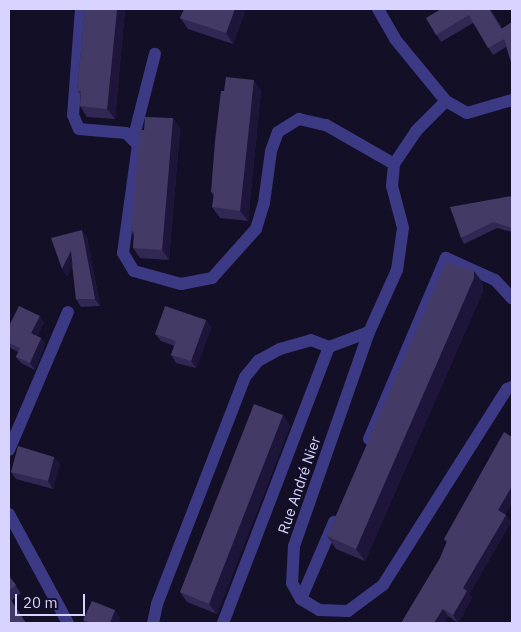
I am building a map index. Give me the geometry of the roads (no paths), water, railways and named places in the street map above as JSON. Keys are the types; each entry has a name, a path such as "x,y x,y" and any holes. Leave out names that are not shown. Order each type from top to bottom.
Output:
{"street":[{"path":"81,9 73,115 79,130 126,133 138,145 123,253 134,271 181,284 212,278 256,229 264,203 271,150 278,132 300,120 326,125 394,164 416,131 446,101"},
{"path":"378,9 395,39 446,101 467,113 512,100"},
{"path":"133,140 155,54"},
{"name":"Rue André Nier","path":"301,599 292,584 294,546 370,332 397,270 403,228 392,186 394,164"},
{"path":"362,455 446,258 495,280 512,298"},
{"path":"9,450 68,312"},
{"path":"153,623 156,604 244,377 258,362 280,350 311,340 329,347 370,332"},
{"path":"223,623 329,347"},
{"path":"339,509 301,599 319,610 348,611 383,585 507,389 512,387"},
{"path":"9,514 68,623"}]}
